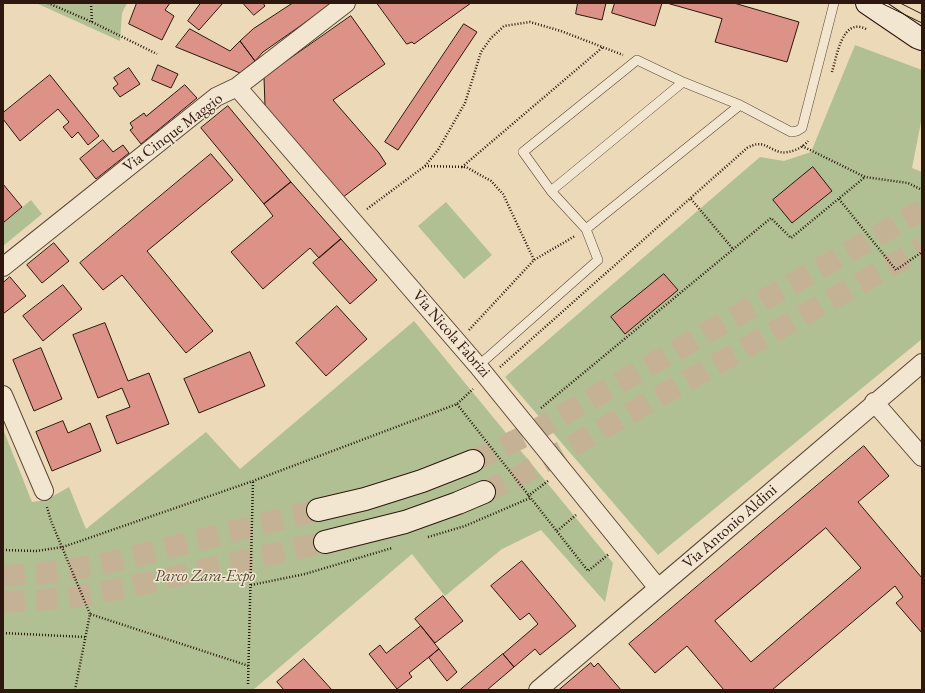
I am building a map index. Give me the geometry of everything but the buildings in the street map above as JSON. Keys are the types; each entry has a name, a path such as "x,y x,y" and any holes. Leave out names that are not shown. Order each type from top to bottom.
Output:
{"street":[{"name":"Via Cinque Maggio","path":"3,267 216,97 237,87 346,3"},
{"path":"867,3 922,39"},
{"name":"Via Nicola Fabrizi","path":"237,87 478,366 658,588"},
{"name":"Via Antonio Aldini","path":"538,690 874,402 922,363"},
{"path":"3,395 44,492"},
{"path":"874,402 922,456"},
{"path":"318,510 365,499 422,482 473,461"},
{"path":"325,542 405,522 484,492"}],"lane":[{"path":"478,366 598,260 586,229 551,191 523,152 637,60 683,82 740,105 791,132 797,131 802,128 834,3"},
{"path":"551,191 683,82"},
{"path":"586,229 740,105"}],"path":[{"path":"48,3 92,22 157,54"},
{"path":"91,3 92,22"},
{"path":"363,212 425,166 438,150 465,103 481,52 491,38 504,26 530,22 560,31 637,60"},
{"path":"830,78 844,34 850,28 859,26 871,31"},
{"path":"462,167 603,47"},
{"path":"504,364 751,146 764,144 780,152 788,152 807,143 811,137"},
{"path":"802,146 865,177 908,183 922,190"},
{"path":"425,166 466,167 492,180 503,194 534,260"},
{"path":"541,408 771,218 790,238 865,177"},
{"path":"691,199 733,249"},
{"path":"839,199 896,270 922,252"},
{"path":"458,343 534,260 586,229"},
{"path":"3,550 36,551 63,547 253,481 457,404 475,388"},
{"path":"457,404 588,571 612,551"},
{"path":"528,496 551,478"},
{"path":"248,684 253,481"},
{"path":"44,492 51,521 90,614 75,690"},
{"path":"557,531 580,512"},
{"path":"90,614 249,666"},
{"path":"3,633 85,638"}],"green space":[{"path":"36,3 127,3 122,13 120,41"},
{"path":"855,45 922,70 922,117 912,168 922,172 922,339 658,555 505,377 760,157 784,161 811,152"},
{"path":"31,200 42,214 3,246 3,223"},
{"path":"446,202 492,255 464,279 418,226"},
{"name":"Parco Zara-Expo","path":"414,321 613,563 605,602 541,530 502,549 445,596 412,554 253,690 3,690 3,429 32,502 46,500 69,487 86,529 206,432 240,469"}],"tunnel":[{"path":"473,461 531,433 922,210"},
{"path":"484,492 517,477 922,248"},
{"path":"3,576 37,574 99,565 318,510"},
{"path":"3,602 69,598 124,588 325,542"}],"tram line":[{"path":"881,3 922,23"},
{"path":"900,3 922,14"}]}
